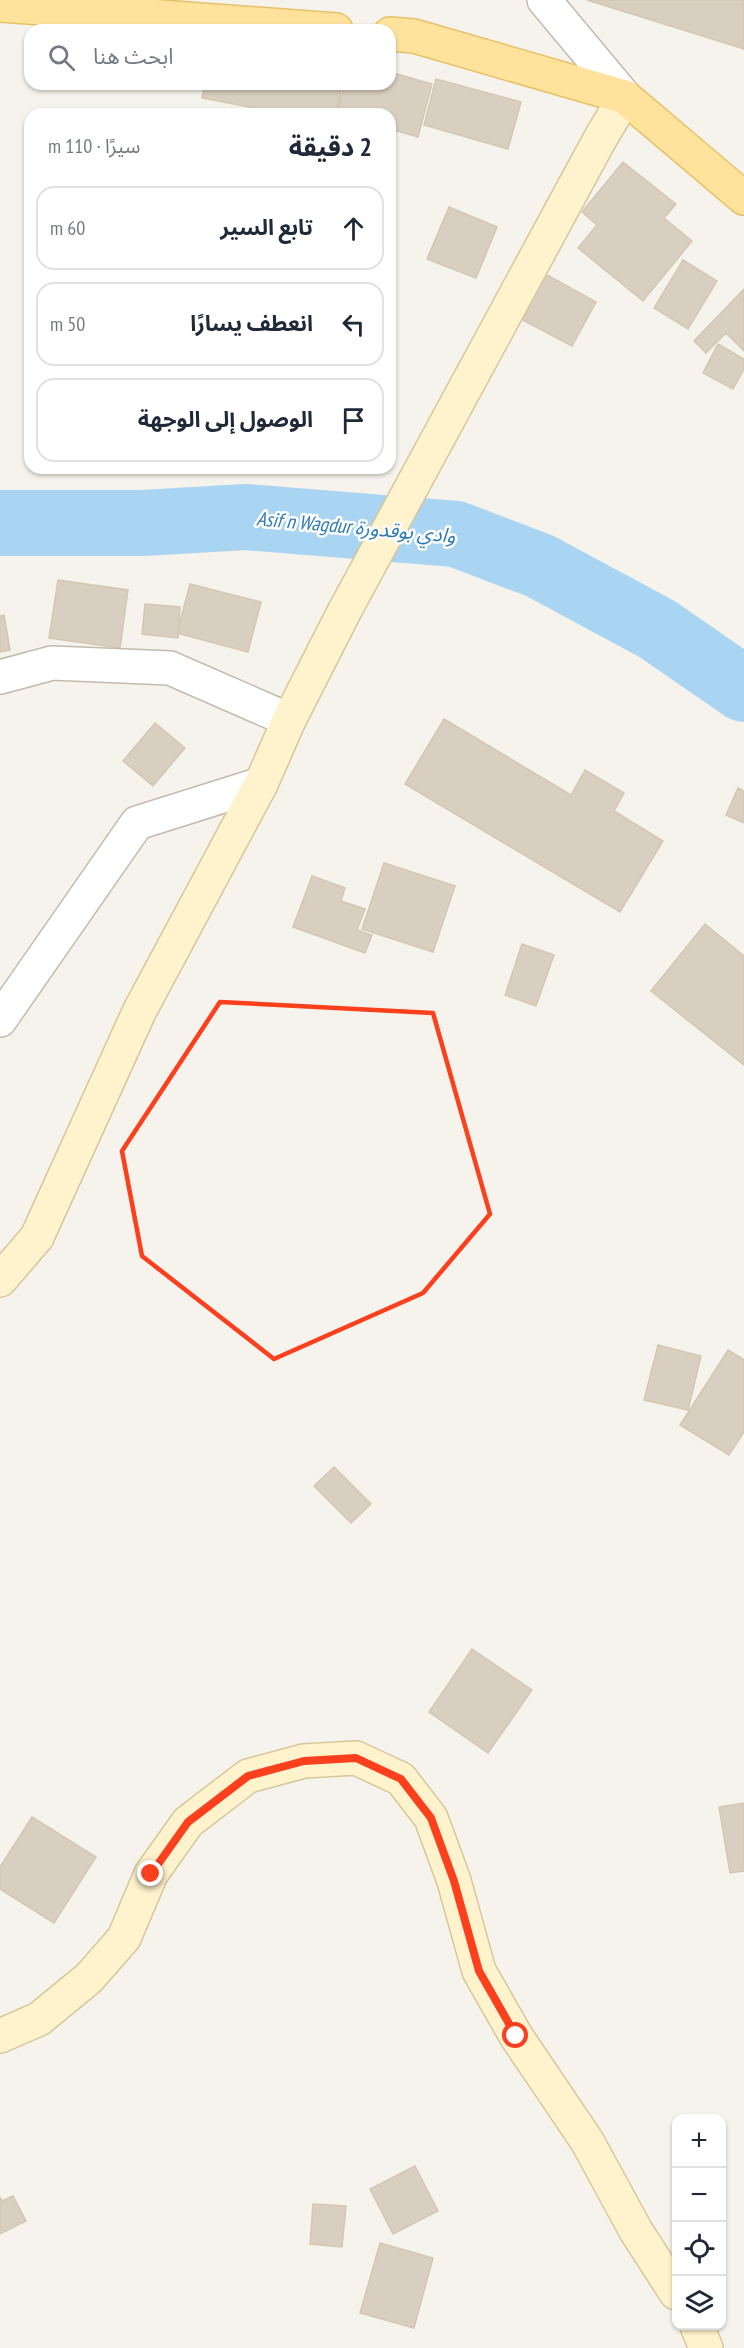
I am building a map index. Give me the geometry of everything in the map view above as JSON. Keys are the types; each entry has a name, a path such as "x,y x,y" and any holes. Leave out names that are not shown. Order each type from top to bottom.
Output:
{"main road":[{"path":"0,5 255,24"},
{"path":"396,34 414,36 626,97 744,198"},
{"path":"0,1280 37,1237 89,1127 139,1012 261,784 289,720 600,139 626,97"},
{"path":"0,2036 39,2019 89,1978 124,1938 151,1874 188,1822 248,1776 304,1761 356,1758 401,1779 431,1818 454,1881 479,1971 516,2036 587,2141 636,2231 672,2287"},
{"path":"699,2330 705,2348"}],"street":[{"path":"544,0 626,97"},
{"path":"0,677 52,663 171,668 289,720"},
{"path":"0,1020 137,823 261,784"}],"highlighted area":[{"path":"220,1002 433,1013 490,1214 423,1293 274,1359 142,1256 122,1151"}],"building":[{"path":"587,0 744,0 744,49"},
{"path":"396,74 432,84 418,137 396,131 396,108 338,108 343,90 396,90"},
{"path":"436,79 521,102 508,149 424,125"},
{"path":"204,90 341,90 337,108 249,108 202,98"},
{"path":"623,162 676,204 664,218 692,241 643,301 578,248 597,225 582,212"},
{"path":"449,207 497,227 476,278 427,259"},
{"path":"683,260 717,281 688,329 654,308"},
{"path":"538,270 596,302 572,346 513,315"},
{"path":"744,289 744,351 726,333 706,353 694,341"},
{"path":"718,344 744,359 744,369 733,389 703,373"},
{"path":"58,580 128,590 120,648 49,638"},
{"path":"190,584 261,602 248,652 177,633"},
{"path":"145,604 180,607 178,638 142,634"},
{"path":"4,615 10,650 0,652 0,616"},
{"path":"444,719 571,795 585,770 624,793 614,811 663,841 620,912 405,784"},
{"path":"155,723 185,748 153,786 123,761"},
{"path":"738,788 744,791 744,823 726,815"},
{"path":"384,863 455,886 433,952 362,929"},
{"path":"312,876 345,888 341,901 365,909 357,930 372,935 365,953 293,927"},
{"path":"705,924 744,956 744,1065 651,991"},
{"path":"522,944 554,955 536,1006 505,995"},
{"path":"658,1345 701,1356 688,1410 644,1400"},
{"path":"728,1350 744,1360 744,1432 729,1455 680,1425"},
{"path":"334,1467 371,1504 351,1523 314,1486"},
{"path":"472,1649 532,1690 488,1753 429,1712"},
{"path":"744,1803 744,1871 730,1873 719,1807"},
{"path":"32,1817 96,1857 54,1923 0,1889 0,1867"},
{"path":"415,2166 438,2211 393,2234 370,2189"},
{"path":"13,2196 26,2221 0,2234 0,2197 2,2201"},
{"path":"313,2204 346,2206 342,2247 310,2244"},
{"path":"380,2243 433,2258 414,2328 360,2313"}],"waterway":[{"name":"Asif n Wagdur وادي بوقدورة","path":"0,523 143,523 246,517 456,534 540,566 657,629 744,689"}],"route":[{"path":"151,1874 188,1822 248,1776 304,1761 356,1758 401,1779 431,1818 454,1881 479,1971 516,2036"}]}
